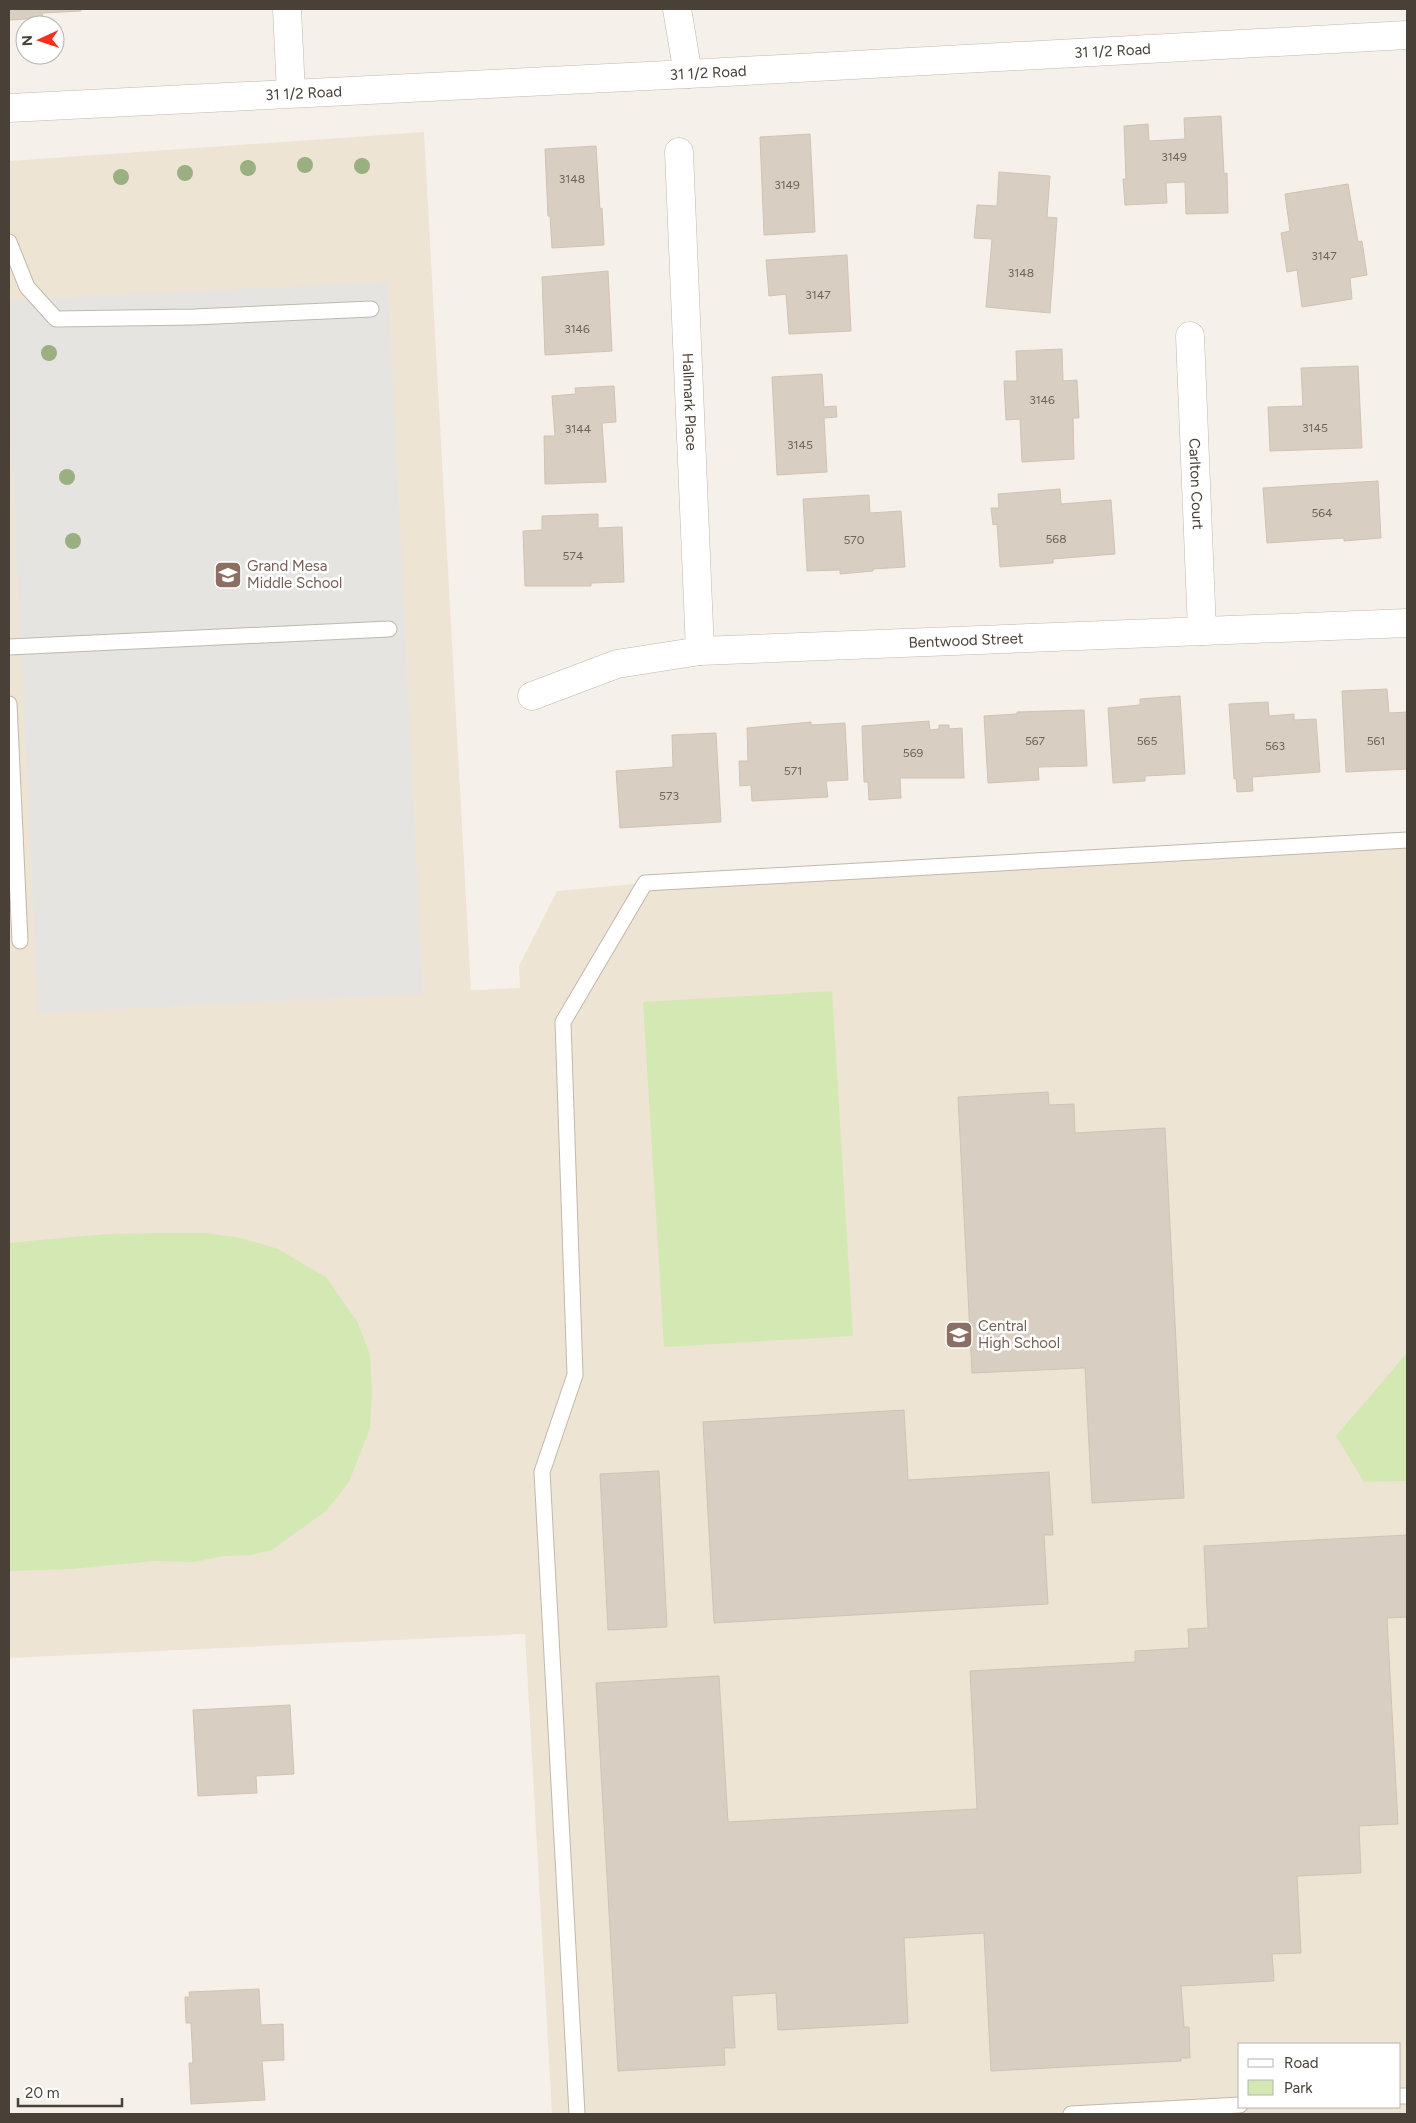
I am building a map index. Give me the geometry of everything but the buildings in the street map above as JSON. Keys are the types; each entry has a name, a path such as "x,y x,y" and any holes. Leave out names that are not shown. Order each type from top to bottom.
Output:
{"street":[{"path":"287,9 291,93"},
{"path":"677,9 688,74"},
{"name":"31 1/2 Road","path":"9,108 1407,35"},
{"name":"Hallmark Place","path":"679,152 700,651"},
{"name":"Carlton Court","path":"1190,336 1202,631"},
{"name":"Bentwood Street","path":"532,696 616,664 700,651 1407,622"}],"lane":[{"path":"9,242 27,287 56,319 194,317 371,308"},
{"path":"9,647 390,629"},
{"path":"9,704 20,940"},
{"path":"577,2114 542,1472 575,1375 563,1022 645,882 1407,840"},
{"path":"1071,2114 1238,2105"}],"shaded area":[{"name":"Central High School","path":"424,132 471,990 520,988 519,966 557,891 645,883 1407,843 1407,2114 552,2114 525,1634 9,1658 9,161"},
{"path":"388,282 423,994 38,1013 9,398 9,300"}],"green space":[{"path":"832,991 853,1336 664,1347 643,1002"},
{"path":"207,1233 241,1238 278,1249 326,1277 358,1323 370,1355 372,1392 370,1428 349,1482 326,1511 272,1550 251,1555 224,1556 194,1562 154,1561 71,1569 9,1571 9,1243 105,1234"},
{"path":"1407,1353 1407,1481 1364,1482 1336,1436"}],"place":[{"name":"Grand Mesa Middle School","path":"228,575"},
{"name":"Central High School","path":"959,1335"}]}
